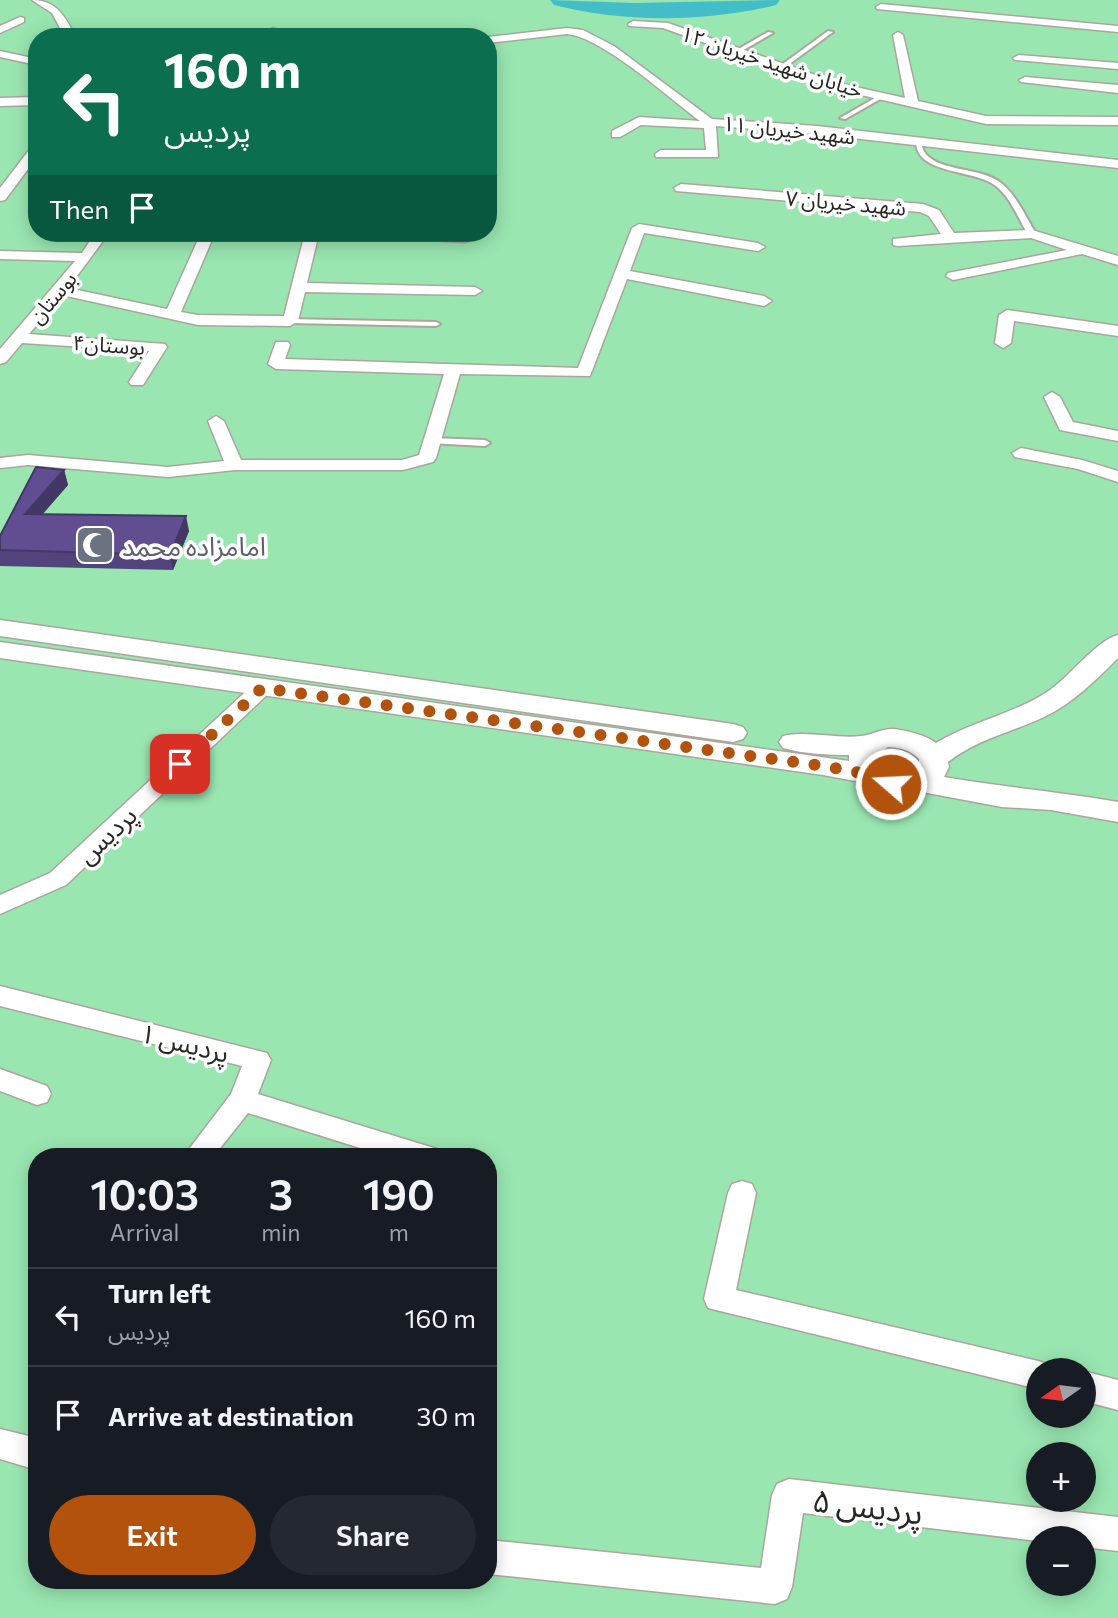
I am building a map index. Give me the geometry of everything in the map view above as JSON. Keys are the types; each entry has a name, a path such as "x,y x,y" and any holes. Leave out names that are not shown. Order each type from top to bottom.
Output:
{"street":[{"path":"37,0 56,12 66,28"},
{"path":"928,11 935,0"},
{"path":"881,7 1015,14 1118,29"},
{"path":"0,30 20,20"},
{"name":"خیابان شهید خیریان ۱۲","path":"633,24 664,25 835,86 986,120 1118,121"},
{"name":"شهید خیریان ۱۱","path":"497,39 579,32 610,48 709,123 817,130 918,144 1118,164"},
{"path":"898,35 912,103"},
{"path":"0,54 28,60"},
{"path":"1019,58 1118,66"},
{"path":"1025,80 1118,89"},
{"path":"0,102 28,101"},
{"path":"616,134 639,121 709,123 713,154 661,154"},
{"path":"0,197 28,160"},
{"name":"شهید خیریان ۷","path":"681,188 923,208 934,213 950,237"},
{"path":"282,345 276,364 584,373 639,228 758,247"},
{"path":"898,242 1032,234 1118,261"},
{"name":"بوستان","path":"0,359 96,242"},
{"path":"172,315 204,242"},
{"path":"58,290 198,320 290,321 310,242"},
{"path":"953,276 1082,251"},
{"path":"0,255 86,257"},
{"path":"621,274 764,301"},
{"path":"299,288 475,291"},
{"path":"1003,343 1007,315 1118,331"},
{"name":"بوستان۴","path":"17,338 159,347 136,382"},
{"path":"0,463 28,460 168,471 235,466 403,465 427,458 453,369"},
{"path":"1052,397 1066,426 1118,436"},
{"path":"216,421 235,466"},
{"path":"1021,453 1082,465 1118,477"},
{"path":"7,645 637,729 872,775 891,784 930,770 947,746 1041,708 1086,675 1118,643"},
{"path":"7,645 262,688 637,729 824,746 869,745 888,738 900,739 996,725"},
{"name":"پردیس","path":"0,905 58,879 262,688"},
{"path":"900,739 921,746 930,770 1002,797 1051,800 1118,812"},
{"path":"869,745 862,756 863,763 872,775"},
{"name":"پردیس ۱","path":"0,996 258,1060 242,1100 204,1148"},
{"path":"0,1080 37,1094"},
{"path":"242,1100 398,1148"},
{"path":"742,1193 719,1299 1026,1372"},
{"path":"1096,1389 1118,1395"},
{"path":"0,1444 28,1452"},
{"name":"پردیس ۵","path":"497,1558 775,1587 789,1495 1118,1534"}],"lane":[{"path":"782,67 830,32"},
{"path":"738,51 770,33"},
{"path":"843,118 882,96"},
{"path":"918,144 926,161 979,175 997,184 1032,234"},
{"path":"290,321 436,324"},
{"path":"432,441 485,443"}],"green space":[{"path":"0,0 1118,0 1118,1618 0,1618"}],"building":[{"path":"36,467 64,470 25,514 186,516 170,555 0,550 0,536"}],"waterway":[{"path":"562,0 583,5 635,10 721,6 768,0"}],"place":[{"name":"امامزاده محمد","path":"95,545"}],"route":[{"path":"180,764 262,688 823,766 872,775 891,784"}]}
